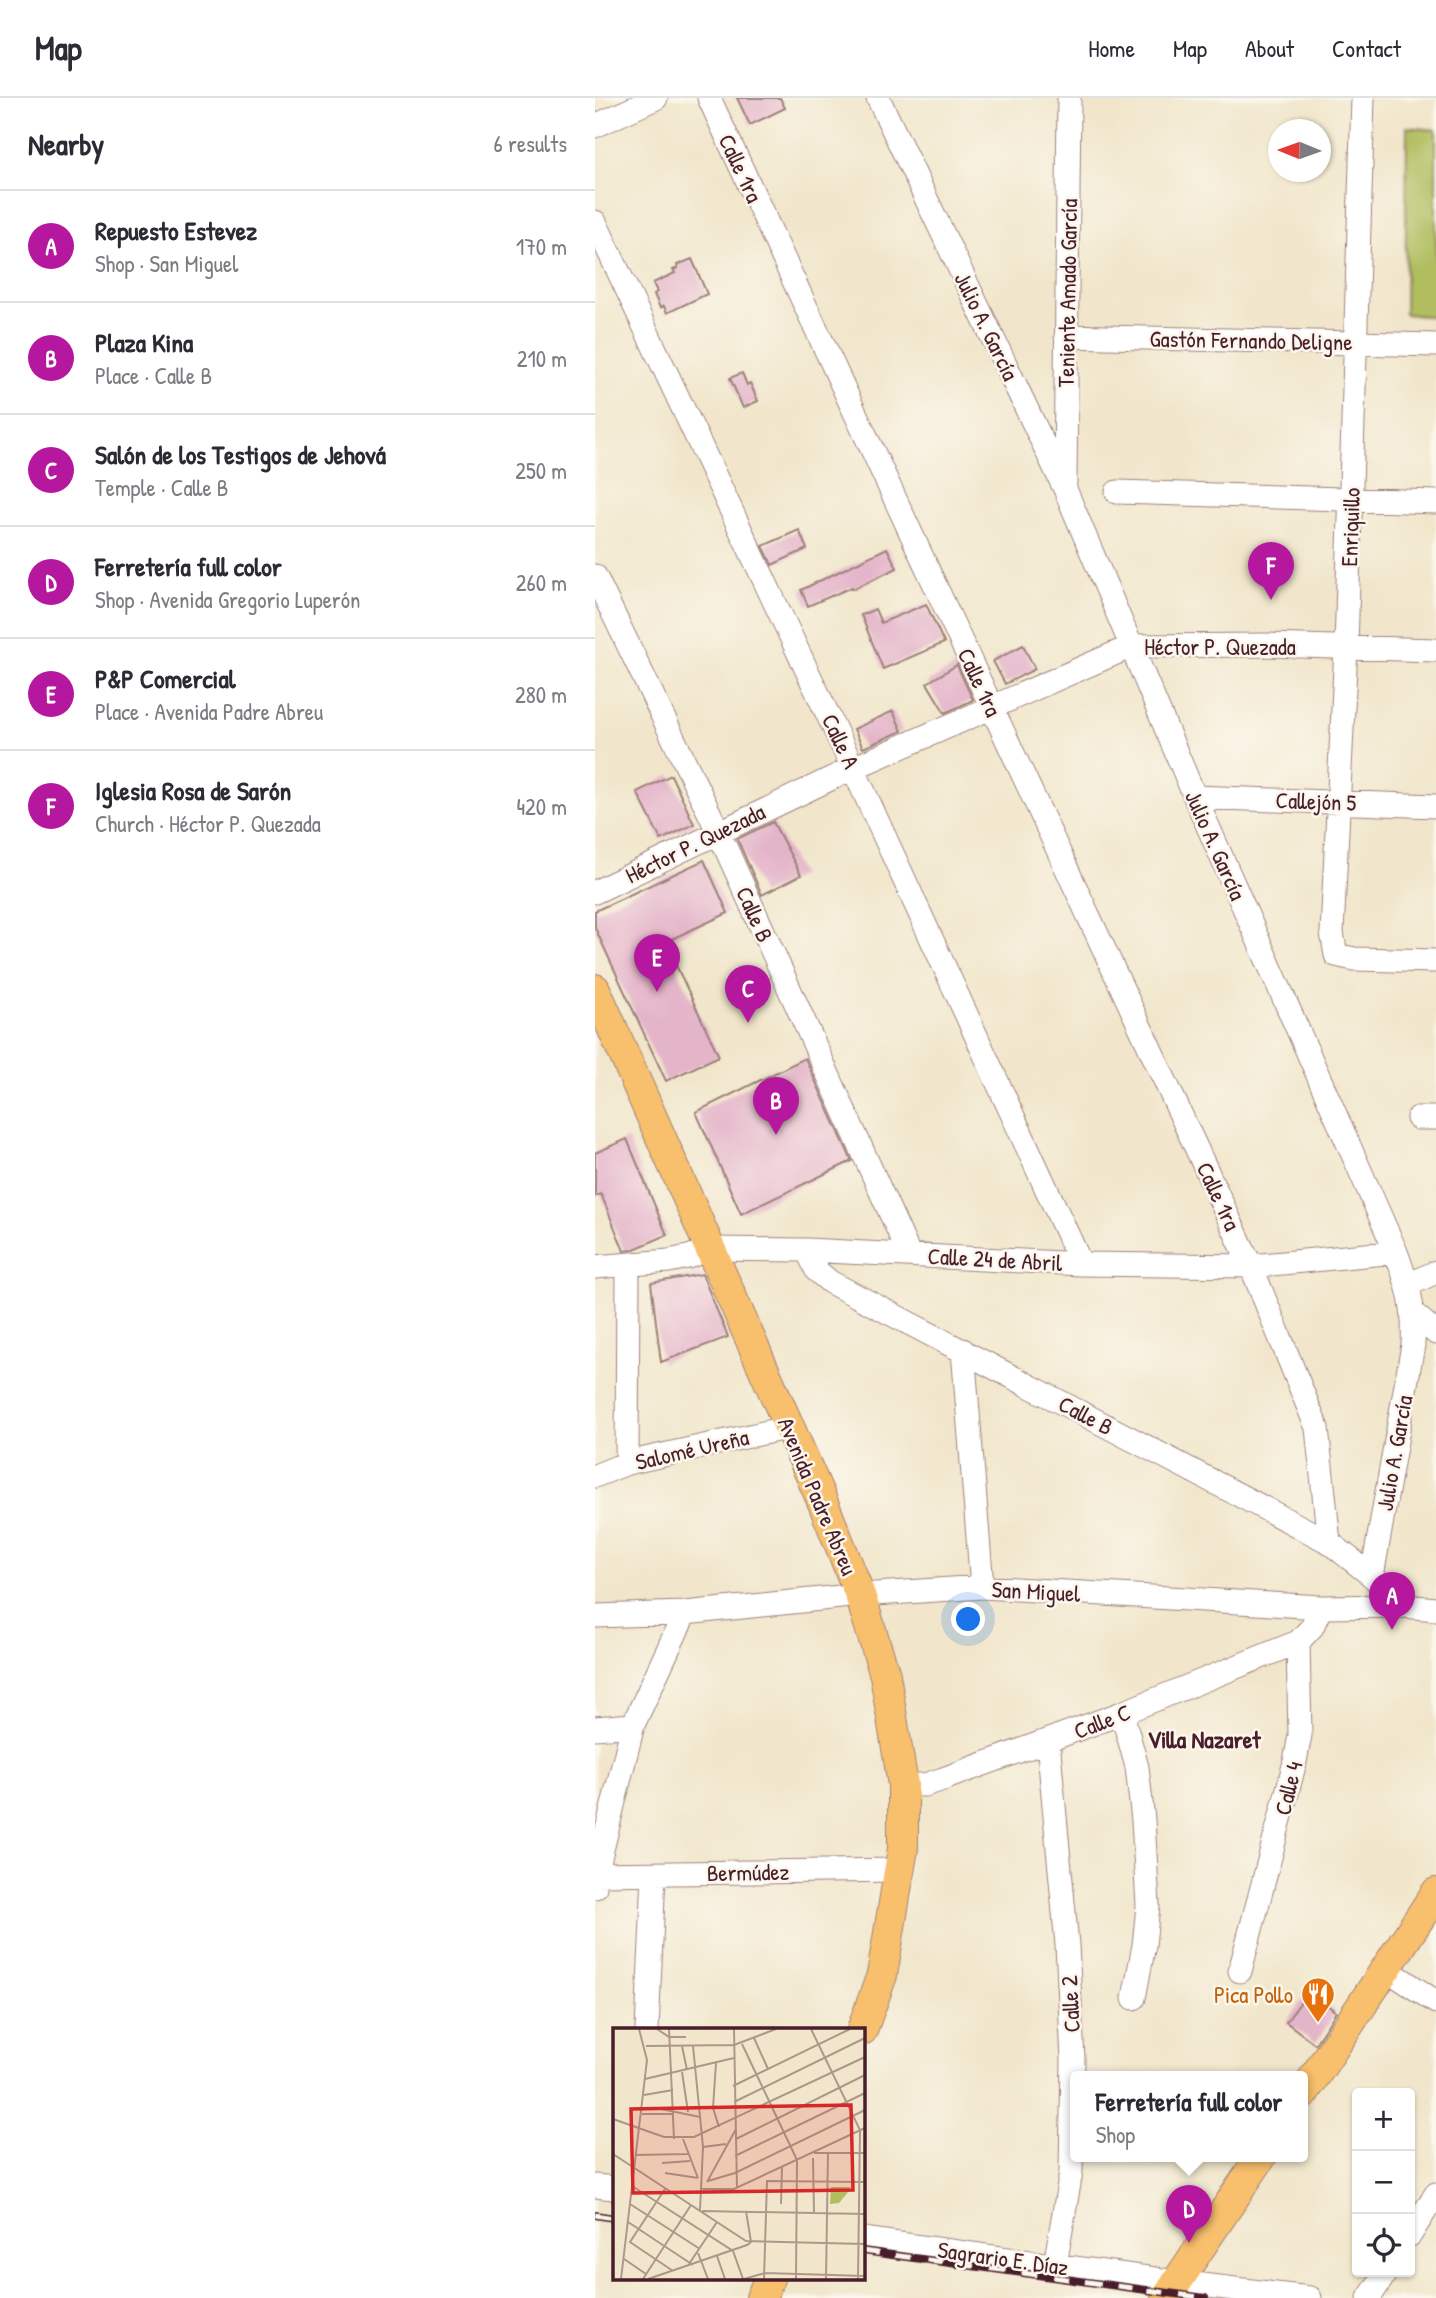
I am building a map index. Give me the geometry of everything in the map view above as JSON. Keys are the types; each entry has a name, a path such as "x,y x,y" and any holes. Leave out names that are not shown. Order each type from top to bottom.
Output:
{"main road":[{"name":"Avenida Padre Abreu","path":"595,989 790,1427 860,1595 885,1675 903,1786 903,1848 882,1975 863,2028"},
{"path":"1308,2086 1436,1893"},
{"path":"1172,2290 1258,2162"},
{"path":"761,2298 769,2280"}],"street":[{"path":"595,126 656,98"},
{"name":"Calle 1ra","path":"709,98 1251,1266 1317,1428 1329,1542"},
{"name":"Julio A. García","path":"878,98 1065,489 1195,797 1396,1252 1408,1285 1414,1314 1413,1345 1372,1576"},
{"name":"Teniente Amado García","path":"1065,489 1069,98"},
{"name":"Enriquillo","path":"1363,98 1346,647 1332,933 1336,955 1354,959 1436,961"},
{"name":"Calle A","path":"595,222 853,768 1081,1264"},
{"name":"Gastón Fernando Deligne","path":"1066,336 1436,345"},
{"path":"1117,492 1436,502"},
{"name":"Calle B","path":"595,576 718,831 909,1254"},
{"name":"Héctor P. Quezada","path":"595,892 853,768 1132,646 1436,650"},
{"name":"Callejón 5","path":"1195,797 1436,806"},
{"name":"Calle 24 de Abril","path":"595,1267 678,1259 711,1249 909,1254 1081,1264 1251,1266 1396,1252"},
{"name":"Calle B","path":"807,1250 817,1271 830,1282 1329,1542 1372,1576"},
{"path":"627,1463 628,1265"},
{"path":"1408,1285 1436,1272"},
{"path":"1414,1314 1436,1333"},
{"path":"963,1350 982,1587"},
{"name":"Salomé Ureña","path":"595,1476 627,1463 790,1427"},
{"path":"1372,1576 1404,1606"},
{"name":"San Miguel","path":"595,1616 685,1613 860,1595 982,1587 1321,1607 1404,1606 1436,1609"},
{"path":"1298,1642 1312,1627 1321,1607"},
{"path":"595,1879 633,1725 685,1613"},
{"name":"Calle C","path":"903,1786 925,1785 1048,1741 1298,1642"},
{"name":"Calle 4","path":"1240,1971 1300,1735 1298,1642"},
{"path":"1122,1713 1137,1767 1148,1906 1134,1998"},
{"path":"595,1728 633,1725"},
{"name":"Calle 2","path":"1048,1741 1067,1945 1073,2071"},
{"name":"Bermúdez","path":"595,1879 654,1874 900,1870"},
{"path":"647,2028 654,1874"},
{"path":"1386,1969 1436,2002"},
{"name":"Calle 2","path":"1055,2265 1071,2162"},
{"path":"595,2186 613,2188"},
{"path":"1415,2227 1436,2194"},
{"name":"Sagrario E. Díaz","path":"865,2239 1055,2265 1172,2290 1310,2298"},
{"path":"1369,2298 1383,2277"}],"green space":[{"path":"1407,127 1436,130 1436,317 1405,314"}],"building":[{"path":"737,98 780,98 785,108 750,125"},
{"path":"692,259 707,294 667,313 664,306 660,308 653,283 675,273 673,270 678,268 677,265"},
{"path":"742,373 758,401 743,408 730,378"},
{"path":"799,530 807,549 772,565 763,546"},
{"path":"887,548 897,568 808,606 801,590"},
{"path":"926,604 944,643 883,669 861,615 875,609 881,623"},
{"path":"1023,645 1035,669 1005,684 993,661"},
{"path":"957,665 973,700 945,713 927,683"},
{"path":"893,711 902,731 863,748 854,729"},
{"path":"671,775 694,824 661,840 637,792"},
{"path":"773,822 801,875 762,895 737,839"},
{"path":"704,860 728,913 665,942 719,1056 666,1081 595,928 595,911"},
{"path":"805,1058 852,1161 741,1214 696,1112"},
{"path":"627,1139 667,1235 624,1251 601,1194 595,1196 595,1153"},
{"path":"702,1274 728,1337 661,1362 651,1283"},
{"path":"1309,1991 1336,2012 1315,2044 1286,2022"}],"railway":[{"path":"595,2215 613,2218"},
{"path":"865,2251 1205,2298"}],"place":[{"name":"Iglesia Rosa de Sarón","path":"1271,600"},
{"name":"P&P Comercial","path":"657,992"},
{"name":"Salón de los Testigos de Jehová","path":"748,1023"},
{"name":"Plaza Kina","path":"776,1135"},
{"name":"Repuesto Estevez","path":"1392,1630"},
{"name":"Pica Pollo","path":"1318,2024"},
{"name":"Ferretería full color","path":"1189,2243"}],"district":[{"name":"Villa Nazaret","path":"1204,1739"}]}
